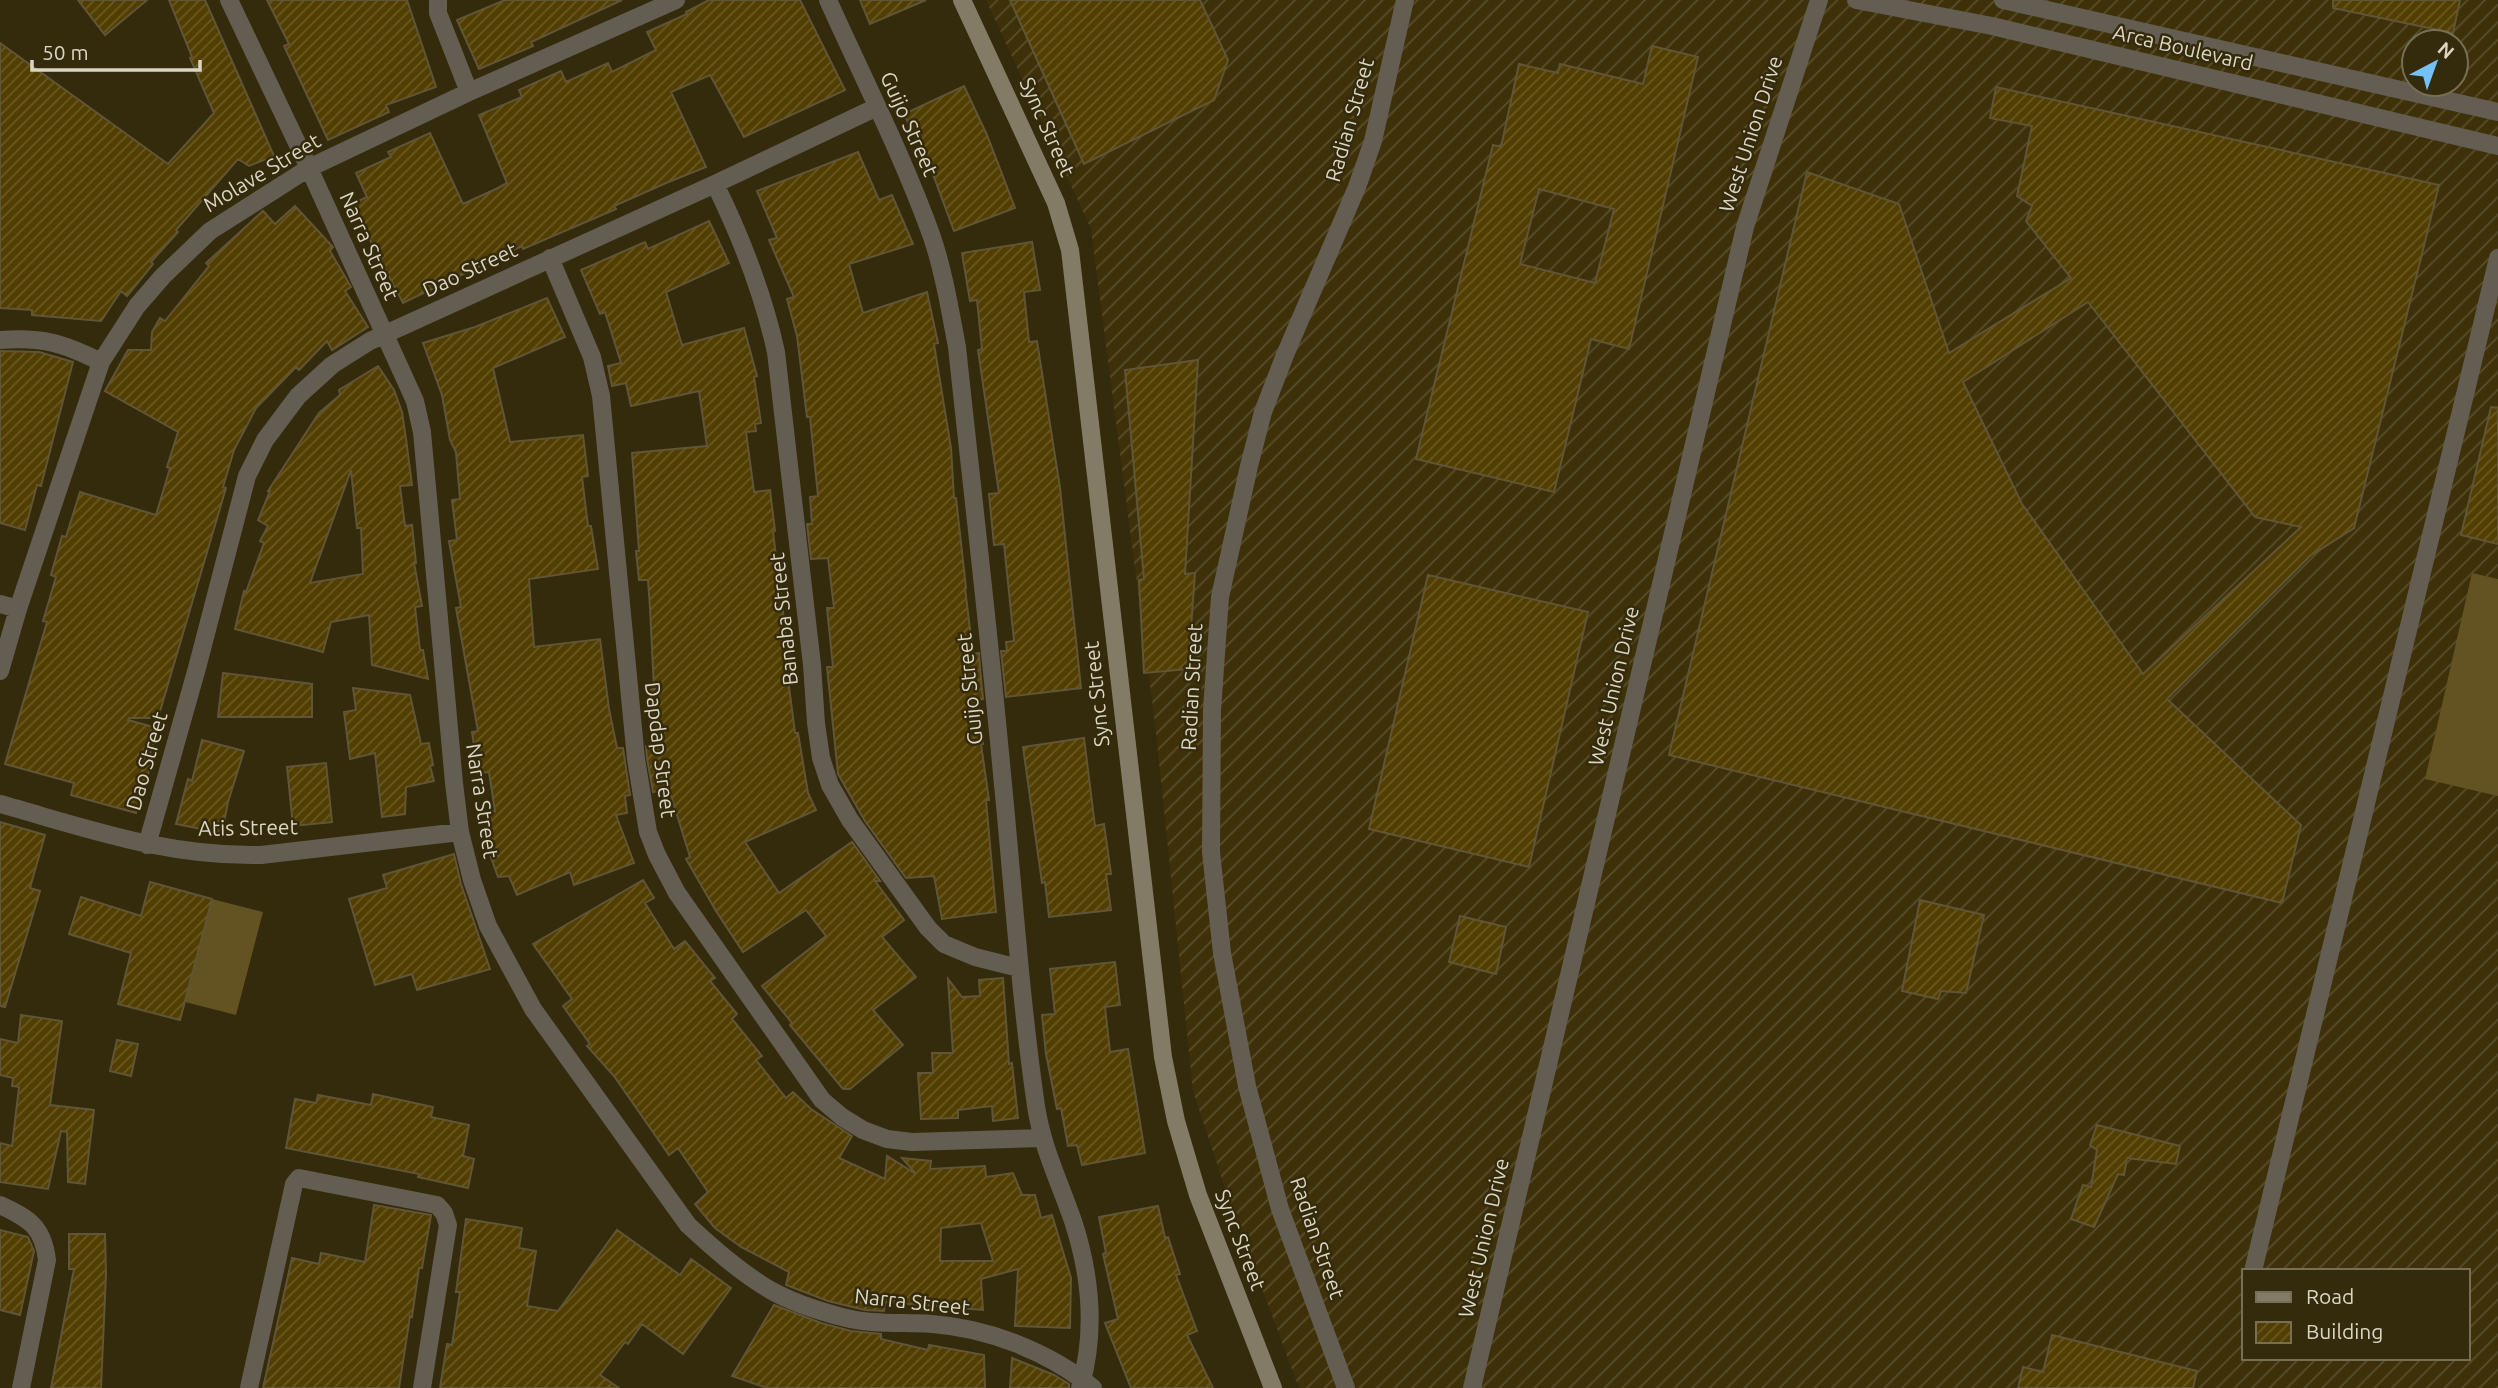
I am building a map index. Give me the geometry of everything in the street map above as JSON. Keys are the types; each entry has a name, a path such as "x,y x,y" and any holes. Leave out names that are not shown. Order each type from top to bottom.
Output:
{"main road":[{"name":"Sync Street","path":"962,0 1056,203 1070,250 1163,1057 1176,1121 1198,1195 1273,1388"}],"street":[{"name":"Narra Street","path":"229,0 415,401 422,432 442,675 460,832 472,880 488,926 533,1009 688,1225 719,1253 773,1291 842,1317 867,1322 934,1324 984,1333 1049,1359 1085,1385"},
{"path":"438,0 438,13 469,92"},
{"name":"Molave Street","path":"0,671 18,609 101,362 137,306 210,231 309,168 469,92 676,0"},
{"name":"Guijo Street","path":"828,0 915,191 933,240 957,347 1002,771 1019,968 1042,1138 1075,1229 1090,1301 1091,1331 1085,1385"},
{"name":"Radian Street","path":"1346,1388 1280,1209 1247,1086 1222,953 1211,852 1212,710 1222,587 1263,412 1284,355 1357,187 1369,153 1405,0"},
{"name":"West Union Drive","path":"1472,1388 1745,227 1819,0"},
{"name":"Arca Boulevard","path":"1856,0 1992,26 2498,146"},
{"name":"Arca Boulevard","path":"2003,0 2498,112"},
{"name":"Dao Street","path":"147,845 247,476 265,440 298,396 332,365 384,334 715,184 877,107"},
{"name":"Banaba Street","path":"715,184 755,272 776,352 811,650 816,723 821,758 830,785 850,820 928,928 944,944 975,957 1019,968"},
{"name":"Dapdap Street","path":"550,258 592,356 601,396 643,816 657,855 677,893 822,1100 842,1117 863,1130 887,1139 912,1142 1042,1138"},
{"path":"2252,1269 2498,258"},
{"path":"0,340 46,340 70,346 101,362"},
{"path":"0,604 18,609"},
{"name":"Atis Street","path":"0,804 147,845 190,853 261,855 460,832"},
{"path":"250,1388 294,1184 299,1178 437,1205 444,1213 448,1224 422,1388"},
{"path":"0,1205 19,1214 38,1230 45,1242 47,1260 21,1388"}],"shaded area":[{"path":"986,0 2498,0 2498,1388 1299,1388 1229,1200 1193,1091 1155,723 1091,229"},
{"path":"2472,573 2498,579 2498,796 2425,779"},
{"path":"212,899 263,912 236,1015 185,1002"}],"building":[{"path":"78,0 147,0 105,35"},
{"path":"169,0 205,0 274,156 249,166 238,159 176,230 178,232 151,262 153,264 127,296 121,291 101,321 32,315 32,310 0,308 0,43 168,164 214,113"},
{"path":"267,0 407,0 436,87 386,105 389,112 328,140 284,46 289,44"},
{"path":"505,0 622,0 531,42 533,46 479,69 457,20"},
{"path":"709,0 800,0 845,90 744,137 710,75 671,92 706,167 523,249 522,246 403,303 354,203 367,197 356,173 391,157 388,152 430,133 463,204 496,189 507,183 479,115 522,97 519,90 561,71 566,82 608,63 612,72 656,50 647,32 687,14 686,12"},
{"path":"860,0 926,0 870,24"},
{"path":"1010,0 1200,0 1228,60 1214,100 1084,164"},
{"path":"2333,0 2460,0 2454,28 2429,28 2333,8"},
{"path":"1652,46 1698,57 1629,349 1591,339 1554,492 1416,459 1493,145 1501,147 1519,64 1558,73 1560,64 1643,84","holes":["1539,189 1614,209 1595,283 1520,264"]},
{"path":"964,86 987,135 1015,208 954,231 931,169 904,114"},
{"path":"1996,87 2439,185 2354,528 2310,556 2167,699 2301,825 2282,903 1669,755 1807,172 1899,204 1949,353 2071,278 2026,221 2032,206 2017,196 2032,126 1990,118","holes":["2088,302 2255,517 2301,527 2143,674 2022,504 1963,382"]},
{"path":"858,152 879,200 892,195 913,244 849,264 863,313 927,292 938,343 934,344 951,448 954,498 973,654 979,653 983,699 978,700 989,800 986,800 996,912 942,919 934,876 906,878 865,821 838,774 827,667 833,667 827,608 834,608 828,558 811,559 807,524 812,524 810,497 818,496 810,417 807,417 797,336 787,299 794,297 769,240 777,238 757,191"},
{"path":"295,206 333,247 330,251 351,287 345,291 368,327 332,350 327,341 299,370 296,367 256,408 234,450 223,487 226,488 158,718 128,720 157,728 150,754 154,755 136,813 71,795 74,783 5,764 47,622 43,621 56,577 51,575 62,536 66,537 80,492 156,515 178,432 105,391 128,350 151,350 152,332 160,318 165,321 209,266 206,263 263,211 275,224"},
{"path":"709,221 729,263 666,292 682,345 744,328 757,376 754,377 761,423 755,424 756,431 746,432 754,492 770,490 795,733 798,733 808,793 816,810 745,842 779,893 852,842 880,881 875,881 904,920 882,937 916,977 873,1010 903,1045 850,1089 843,1089 762,986 826,936 806,910 743,952 686,859 690,857 669,789 653,792 647,758 646,746 652,746 648,690 654,689 648,580 639,580 636,551 639,551 632,453 707,446 699,391 631,406 626,383 612,386 608,366 621,363 605,312 600,314 581,270 645,242 648,249"},
{"path":"1032,242 1040,290 1024,292 1029,342 1037,341 1060,488 1081,688 1006,697 1001,651 1007,651 1006,642 1014,641 1004,544 994,545 989,494 999,493 978,350 982,349 977,300 970,301 962,253"},
{"path":"547,298 565,337 493,368 510,442 583,435 588,476 582,477 588,526 591,526 598,569 529,579 534,647 600,639 609,709 617,748 623,748 630,795 625,796 627,813 616,815 634,863 574,885 570,872 517,895 509,876 498,877 488,849 494,848 485,812 495,811 489,772 478,773 472,732 478,731 456,608 461,607 449,541 457,540 452,500 460,499 456,452 450,440 442,395 423,343 475,327"},
{"path":"0,351 39,352 73,362 41,486 37,485 25,530 0,523"},
{"path":"1198,360 1185,574 1195,573 1188,669 1144,673 1139,580 1144,579 1125,370"},
{"path":"378,366 394,390 402,412 412,485 400,486 405,526 412,525 414,563 422,606 415,607 420,650 423,650 428,679 372,665 369,615 331,622 323,652 235,629 244,591 246,592 264,543 260,541 268,526 258,520 268,491 319,413 340,395 339,390","holes":["351,470 357,528 361,528 363,574 310,583"]},
{"path":"2491,407 2498,408 2498,544 2461,535"},
{"path":"1428,575 1588,612 1529,867 1369,829"},
{"path":"223,673 312,684 312,717 218,717"},
{"path":"353,688 410,695 421,744 429,743 434,781 406,787 405,814 382,817 375,753 350,759 344,712 356,710"},
{"path":"1084,738 1095,826 1104,824 1111,874 1106,874 1111,910 1049,917 1023,747"},
{"path":"202,740 244,751 228,802 222,833 176,824 188,779 192,781"},
{"path":"326,763 332,822 293,826 287,767"},
{"path":"0,822 45,835 30,888 40,891 5,1007 0,1006"},
{"path":"454,854 461,884 490,969 417,990 412,974 375,985 349,899 387,888 383,875"},
{"path":"643,880 654,898 645,903 674,949 685,941 715,978 710,981 737,1014 732,1019 762,1056 756,1060 786,1098 793,1092 811,1109 852,1136 839,1158 885,1179 887,1156 916,1174 902,1158 931,1161 930,1169 985,1166 986,1177 1013,1173 1022,1195 1035,1195 1041,1218 1052,1215 1071,1278 1070,1328 1015,1326 1018,1269 981,1279 983,1310 885,1302 884,1311 865,1310 828,1301 786,1285 789,1272 741,1247 715,1228 695,1204 708,1192 678,1148 669,1155 614,1076 587,1046 590,1044 563,1006 572,999 533,944","holes":["981,1223 993,1261 940,1261 941,1228"]},
{"path":"150,882 212,899 180,1020 118,1004 131,953 69,934 81,897 141,916"},
{"path":"1920,900 1984,915 1966,993 1941,991 1938,999 1902,991"},
{"path":"1460,916 1506,927 1496,974 1449,962"},
{"path":"1115,962 1120,1005 1105,1007 1110,1052 1128,1049 1145,1153 1082,1165 1077,1145 1068,1146 1061,1108 1057,1109 1046,1054 1042,1015 1055,1014 1050,969"},
{"path":"1003,978 1009,1064 1012,1063 1018,1118 993,1121 992,1106 958,1110 958,1118 921,1119 918,1073 933,1073 932,1053 953,1053 948,979 962,997 980,996 979,980"},
{"path":"21,1015 62,1021 50,1105 94,1110 85,1184 68,1182 67,1132 61,1131 48,1189 0,1182 0,1143 12,1146 19,1087 12,1086 13,1078 0,1075 0,1039 18,1043"},
{"path":"117,1040 138,1044 131,1076 110,1071"},
{"path":"373,1094 433,1107 431,1117 469,1125 463,1156 474,1159 468,1188 418,1177 419,1174 286,1148 295,1099 316,1103 318,1095 371,1105"},
{"path":"2097,1125 2180,1146 2176,1164 2127,1158 2124,1175 2118,1174 2094,1227 2071,1219 2083,1185 2091,1187 2097,1150 2090,1145"},
{"path":"374,1205 431,1215 412,1317 410,1316 399,1388 263,1388 292,1258 319,1264 321,1253 365,1262"},
{"path":"1158,1206 1165,1238 1168,1237 1180,1274 1176,1275 1197,1331 1187,1335 1213,1388 1131,1388 1105,1323 1118,1319 1103,1254 1106,1253 1099,1217"},
{"path":"466,1219 522,1228 519,1248 536,1251 527,1306 558,1311 617,1230 680,1275 691,1259 731,1288 683,1354 642,1324 600,1375 619,1388 440,1388 447,1344 452,1345"},
{"path":"0,1230 28,1237 34,1251 20,1315 0,1310"},
{"path":"69,1234 105,1234 101,1388 51,1388 74,1269 69,1269"},
{"path":"774,1305 821,1323 851,1331 881,1334 881,1339 928,1350 929,1345 984,1355 985,1388 767,1388 732,1376"},
{"path":"2052,1335 2197,1371 2193,1388 2018,1388 2023,1367 2043,1372"},
{"path":"1012,1358 1054,1375 1069,1384 1069,1388 1010,1388"}]}
